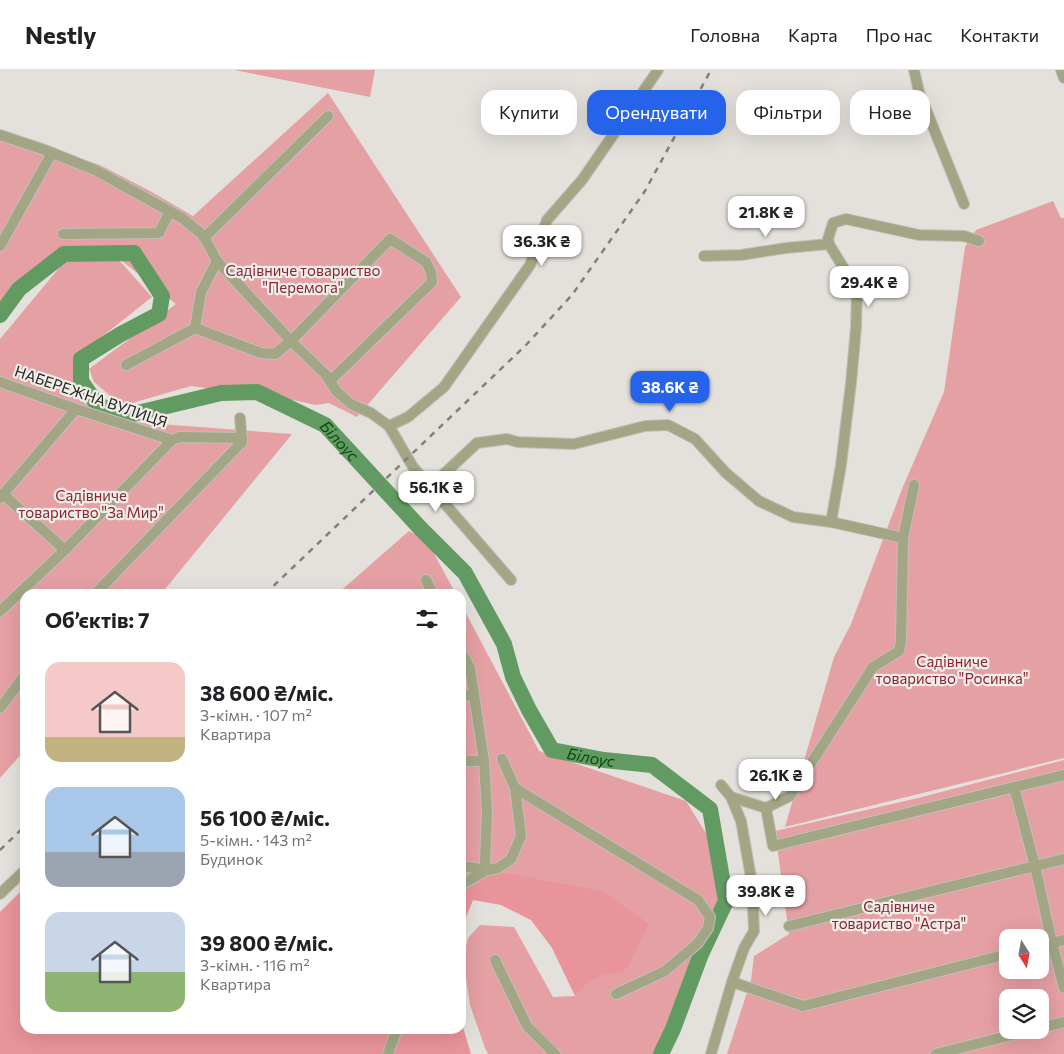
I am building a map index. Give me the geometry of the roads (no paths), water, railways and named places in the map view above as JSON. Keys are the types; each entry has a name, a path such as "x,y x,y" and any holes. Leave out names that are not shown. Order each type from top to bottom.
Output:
{"street":[{"path":"389,426 408,417 444,387 530,265 547,220 582,180 658,70"},
{"path":"914,70 919,92 964,204"},
{"path":"1061,70 1064,78"},
{"path":"204,238 328,116"},
{"path":"0,135 95,170 182,218 202,235 216,261 291,341 326,375 337,392 351,404 371,413 389,426 413,467 510,580"},
{"path":"0,246 52,153"},
{"path":"63,234 160,233 170,211"},
{"path":"831,522 841,465 851,383 857,290 829,244 828,239 833,223 846,220 919,235 964,236 979,241"},
{"path":"126,365 195,328 261,353 275,354 291,341 390,239 426,262 431,272 432,282 330,381"},
{"path":"704,256 741,255 829,244"},
{"path":"195,328 202,292 216,261"},
{"name":"НАБЕРЕЖНА ВУЛИЦЯ","path":"0,382 172,440"},
{"path":"65,550 2,496 76,409"},
{"path":"100,589 242,442 240,418"},
{"path":"430,487 477,443 507,439 518,442 574,444 645,426 668,425 695,439 726,473 759,501 793,517 831,522 903,538"},
{"path":"23,589 65,550 172,440 180,437 242,438"},
{"path":"731,797 766,808 790,796 873,667 899,651 901,641 903,538 914,485"},
{"path":"426,580 430,589"},
{"path":"0,611 20,592"},
{"path":"466,660 470,668 484,761 487,811 485,863 487,870"},
{"path":"0,708 20,682"},
{"path":"466,696 474,696"},
{"path":"466,867 487,870 498,868 511,859 521,836 515,788 502,759"},
{"path":"466,761 484,761"},
{"path":"766,808 773,846 1064,775"},
{"path":"711,1054 732,982 744,948 754,931 752,883 741,821 731,797 721,785"},
{"path":"515,788 698,900 710,917 708,928 697,944 664,970 616,994"},
{"path":"1014,788 1064,988"},
{"path":"789,926 1064,858"},
{"path":"466,882 487,870"},
{"path":"0,894 20,875"},
{"path":"1049,944 1064,940"},
{"path":"732,982 803,1006 999,956"},
{"path":"495,960 527,1026 555,1054"},
{"path":"1049,1026 1064,1022"},
{"path":"388,1054 395,1034"},
{"path":"936,1054 999,1038"}],"waterway":[{"name":"Білоус","path":"0,315 19,289 64,254 134,253 162,296 159,314 121,334 81,359 81,381 96,403 121,417 221,393 257,392 325,425 421,529 465,573 504,644 513,677 552,750 604,760 652,765 710,809 726,901 701,954 673,1029 661,1054"}],"railway":[{"path":"270,589 526,345 572,295 645,191 711,70"},
{"path":"0,850 20,831"}],"park label":[{"name":"Садівниче товариство \"Перемога\"","path":"303,280"},
{"name":"Садівниче товариство \"За Мир\"","path":"91,504"},
{"name":"Садівниче товариство \"Росинка\"","path":"952,670"},
{"name":"Садівниче товариство \"Астра\"","path":"899,916"}]}
